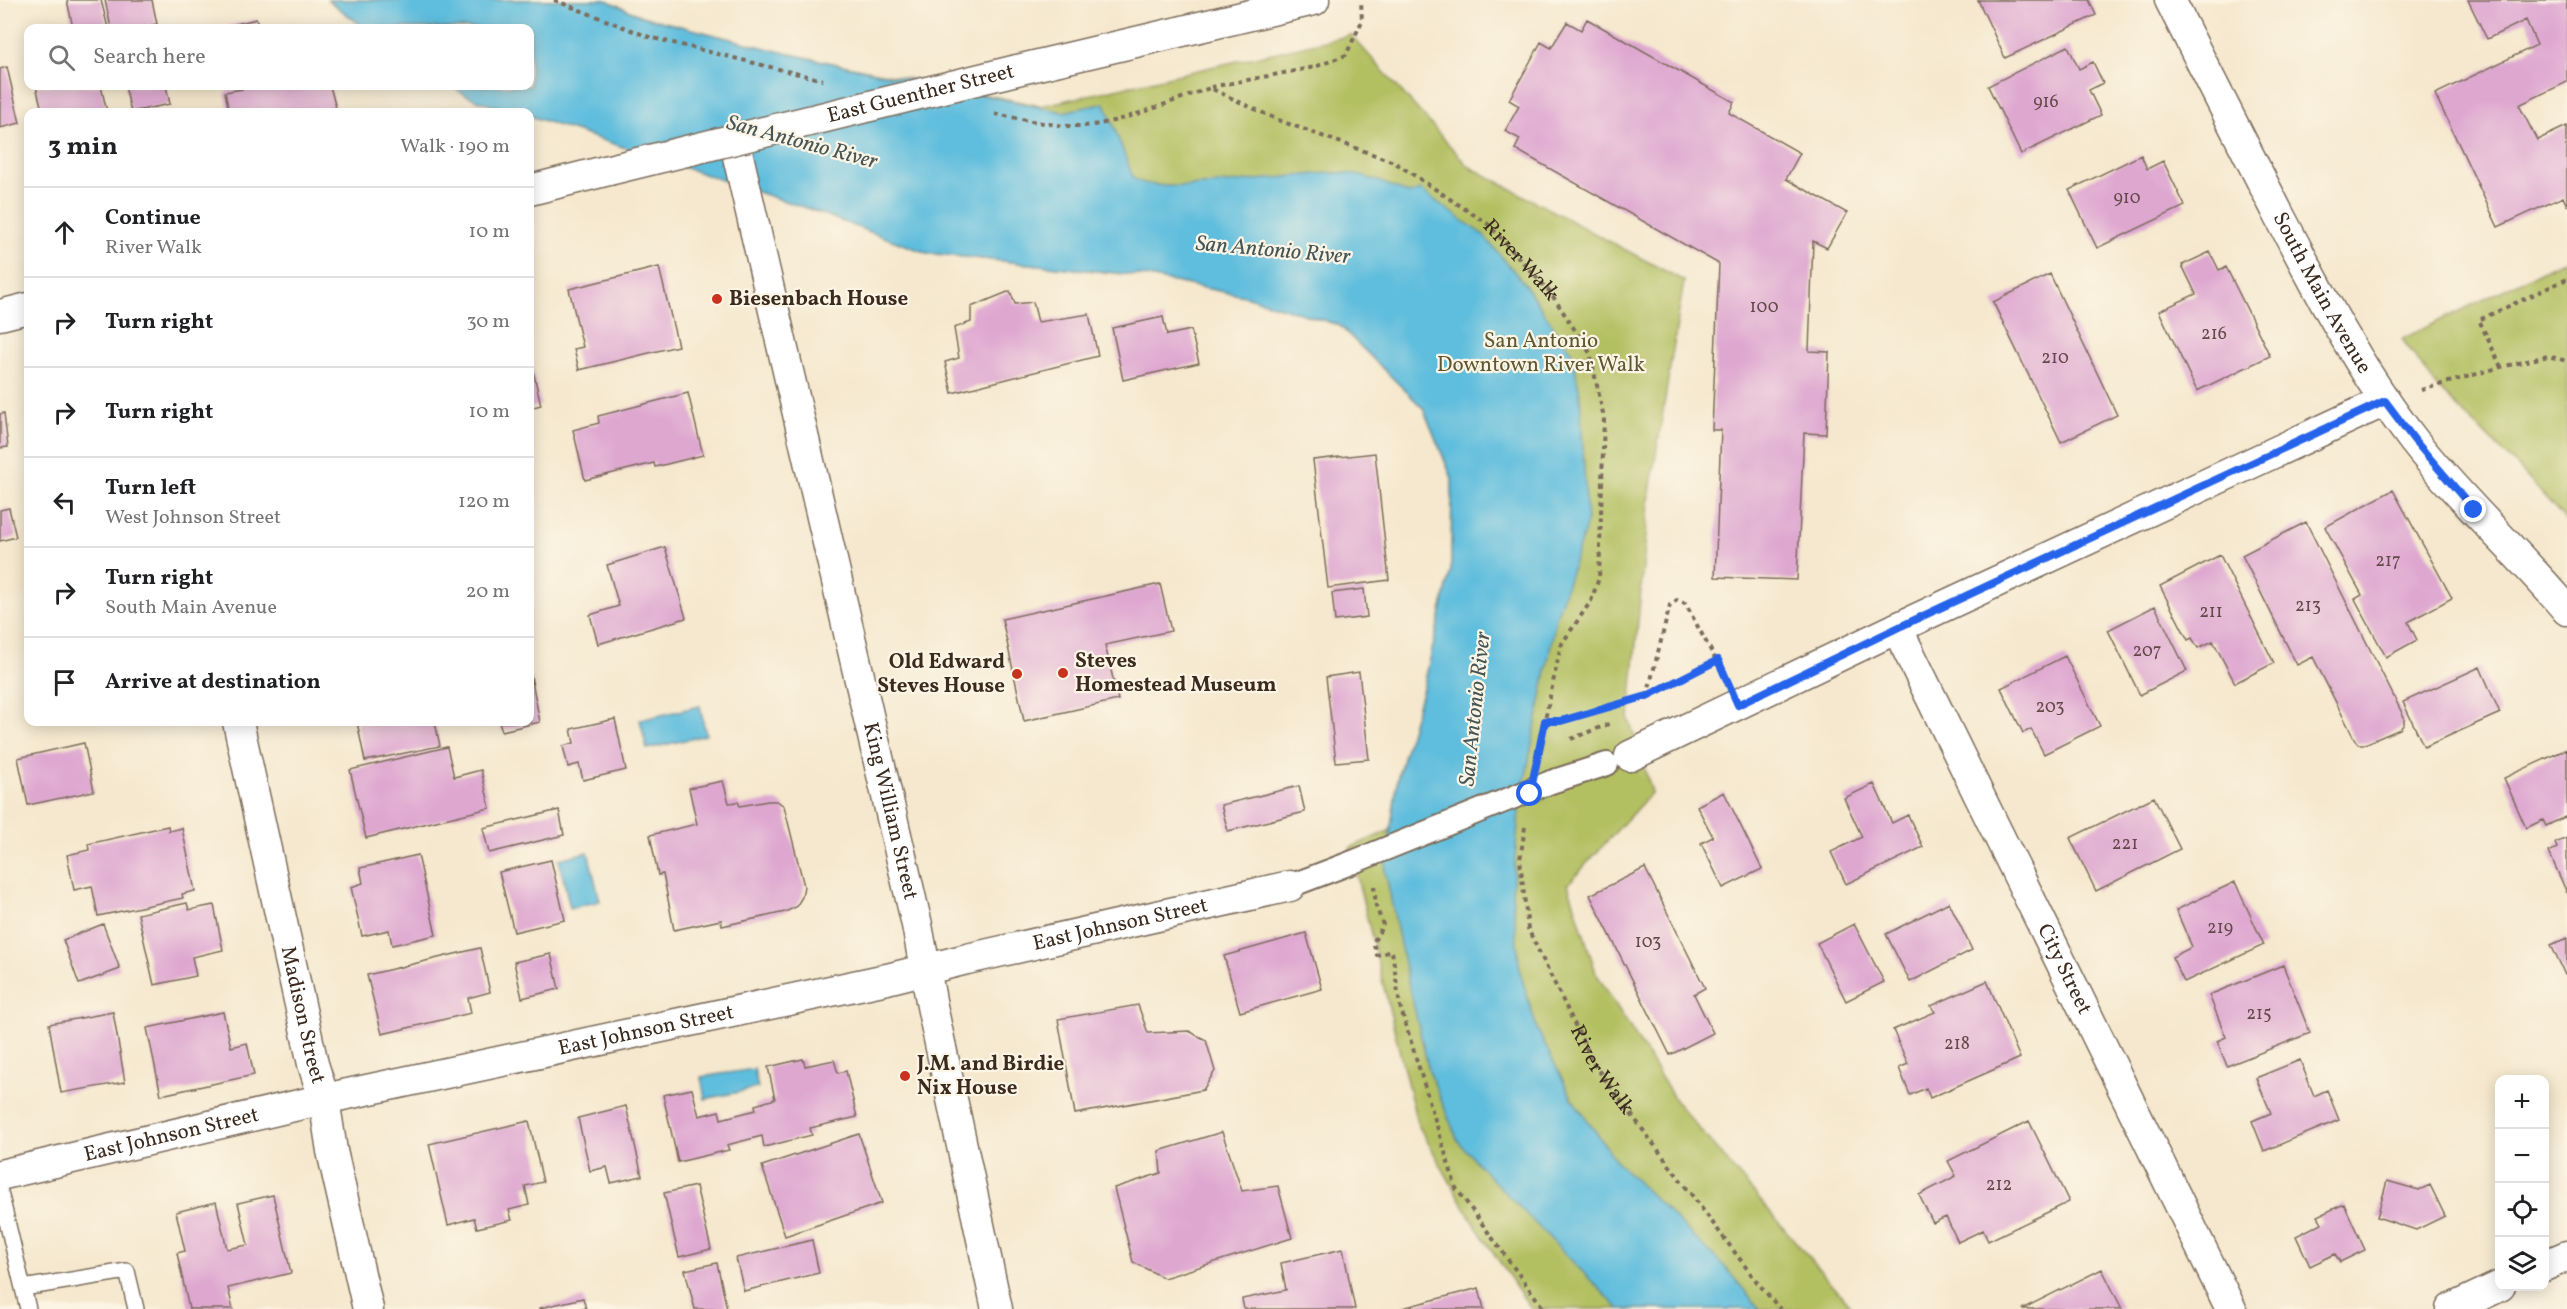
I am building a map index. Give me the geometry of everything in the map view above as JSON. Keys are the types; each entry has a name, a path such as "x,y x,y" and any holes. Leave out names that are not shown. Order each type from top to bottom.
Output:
{"street":[{"name":"East Guenther Street","path":"534,189 1017,70 1314,0"},
{"name":"South Main Avenue","path":"2170,0 2306,266 2385,401 2415,441 2474,510 2567,610"},
{"name":"King William Street","path":"734,140 917,925 997,1309"},
{"path":"0,315 24,309"},
{"path":"1290,886 1551,782 1618,760 2385,401"},
{"name":"City Street","path":"1897,628 2231,1309"},
{"name":"Madison Street","path":"238,726 313,1064 324,1099 332,1150 368,1309"},
{"name":"East Johnson Street","path":"0,1175 324,1099 887,980 926,969 1290,886"},
{"path":"2549,1264 2567,1256"},
{"path":"2451,1309 2495,1289"}],"lane":[{"path":"0,1192 28,1309"},
{"path":"23,1288 127,1271 136,1309"}],"path":[{"path":"1114,120 1210,87 1253,81 1315,67 1346,55 1362,21 1361,0"},
{"name":"River Walk","path":"1210,87 1278,120 1394,162 1488,224 1550,292 1590,353 1604,418 1599,578 1591,601 1561,645 1536,763"},
{"path":"2501,367 2480,320 2567,279"},
{"path":"2385,401 2501,367 2548,356 2567,362"},
{"path":"1647,696 1670,605 1677,600 1685,603 1718,660 1738,705"},
{"path":"1545,721 1561,721 1647,696 1718,660"},
{"name":"River Walk","path":"1526,816 1520,860 1528,929 1596,1066 1750,1273 1780,1309"},
{"path":"1374,886 1376,906 1383,925 1373,943 1377,954 1392,951 1400,1006 1456,1188 1544,1309"}],"green space":[{"name":"San Antonio Downtown River Walk","path":"328,0 606,0 641,16 789,54 1041,106 1351,35 1468,166 1684,281 1650,492 1629,719 1652,792 1568,884 1596,973 1677,1103 1853,1309 1531,1309 1471,1219 1417,1123 1350,848 1391,830 1398,776 1424,685 1451,570 1452,478 1423,408 1339,325 1245,296 1144,276 927,253 809,209 534,117 534,108 503,108 458,90 534,90 534,24 360,24"},
{"path":"2567,259 2567,521 2515,464 2437,387 2402,339"}],"water":[{"name":"San Antonio Downtown River Walk","path":"328,0 606,0 641,16 789,54 1063,112 1105,103 1133,177 1147,184 1199,185 1324,173 1352,174 1377,180 1409,194 1421,190 1483,235 1523,282 1572,353 1580,393 1587,523 1556,618 1519,812 1512,893 1520,972 1537,1029 1573,1100 1618,1163 1725,1267 1760,1309 1619,1309 1485,1172 1458,1141 1429,1071 1385,870 1398,776 1424,685 1451,570 1452,478 1423,408 1339,325 1245,296 1144,276 927,253 809,209 534,117 534,108 503,108 458,90 534,90 534,24 360,24"},
{"path":"700,706 706,735 647,749 640,720"},
{"path":"588,852 600,901 570,908 559,859"},
{"path":"754,1069 758,1088 705,1099 701,1077"}],"building":[{"path":"67,0 101,0 107,24 72,24"},
{"path":"105,0 152,0 157,24 110,24"},
{"path":"1978,0 2089,0 2096,15 2005,58"},
{"path":"2468,0 2567,0 2567,82 2519,105 2537,140 2567,126 2567,206 2563,197 2498,227 2435,94 2537,45 2526,20 2487,39"},
{"path":"256,19 258,24 236,24"},
{"path":"1587,19 1734,102 1729,113 1800,153 1786,179 1847,213 1827,248 1813,241 1809,351 1829,352 1826,434 1804,433 1797,580 1715,577 1721,430 1712,430 1719,264 1515,149 1520,139 1505,131 1519,106 1509,100 1541,42 1551,48 1567,22 1581,30"},
{"path":"2068,46 2079,69 2093,62 2103,83 2089,90 2101,115 2021,154 1988,86"},
{"path":"7,67 20,123 0,128 0,69"},
{"path":"37,90 102,90 106,108 42,108"},
{"path":"126,90 167,90 170,104 150,108 130,108"},
{"path":"331,90 336,108 228,108 225,92"},
{"path":"2141,155 2147,169 2163,161 2185,206 2097,248 2069,190"},
{"path":"2210,252 2219,270 2226,267 2270,356 2197,391 2159,311 2196,294 2182,265"},
{"path":"659,267 678,346 579,370 574,349 583,347 569,289"},
{"path":"2050,274 2117,415 2061,442 1993,302"},
{"path":"1010,291 1015,304 1033,302 1038,322 1089,314 1098,356 952,393 945,362 959,358 954,328 971,322 971,307"},
{"path":"1163,317 1167,335 1191,330 1199,363 1123,380 1112,328"},
{"path":"534,375 541,405 534,407"},
{"path":"688,393 703,455 655,467 654,463 585,480 573,430 599,423 598,416"},
{"path":"4,413 8,447 0,448 0,414"},
{"path":"1375,453 1389,580 1328,588 1313,460"},
{"path":"2393,490 2452,598 2408,622 2417,640 2386,657 2355,599 2362,595 2325,527"},
{"path":"9,508 16,537 0,541 0,510"},
{"path":"2306,522 2404,717 2404,724 2400,729 2365,744 2358,744 2355,740 2313,657 2297,665 2242,555"},
{"path":"665,547 686,618 598,644 590,615 619,606 607,565"},
{"path":"2220,555 2274,663 2235,683 2213,641 2198,648 2192,638 2188,640 2160,586"},
{"name":"Steves Homestead Museum","path":"1160,584 1171,631 1105,645 1118,700 1024,721 1002,619"},
{"path":"1364,589 1367,617 1335,621 1332,593"},
{"path":"2155,606 2187,671 2140,695 2108,630"},
{"path":"2065,656 2100,726 2044,754 2031,729 2023,733 2001,688"},
{"path":"2480,667 2500,713 2424,747 2403,702"},
{"path":"1359,672 1369,759 1336,762 1326,677"},
{"path":"534,691 540,722 534,723"},
{"path":"615,719 626,770 583,780 579,764 568,767 563,746 574,743 571,729"},
{"path":"358,726 436,726 440,746 365,761"},
{"path":"500,726 523,726 502,731"},
{"path":"84,743 94,791 28,805 18,758"},
{"path":"447,747 454,777 481,770 490,808 366,838 350,770"},
{"path":"2567,749 2567,816 2546,826 2543,820 2526,828 2504,778"},
{"path":"723,781 729,803 738,802 740,806 777,801 784,806 804,886 802,897 796,907 785,912 722,926 721,920 674,930 663,874 658,875 650,835 697,824 689,788"},
{"path":"1874,784 1892,823 1908,815 1923,847 1846,884 1831,852 1862,837 1844,798"},
{"path":"1299,786 1305,812 1228,831 1221,805"},
{"path":"1724,792 1762,869 1723,888 1701,843 1713,837 1697,806"},
{"path":"2154,797 2180,849 2096,891 2070,838"},
{"path":"559,810 564,835 489,853 483,828"},
{"path":"168,826 169,831 182,828 195,891 182,894 183,898 98,916 92,886 74,890 67,855 89,850 88,844"},
{"path":"2567,838 2567,893 2549,852 2557,848 2555,843"},
{"path":"418,855 436,935 392,945 389,930 362,936 351,887 363,883 360,868"},
{"path":"551,860 565,920 514,932 499,872"},
{"path":"1645,868 1705,988 1694,994 1713,1033 1670,1055 1590,895"},
{"path":"2235,882 2264,945 2184,982 2172,957 2192,947 2176,910"},
{"path":"1949,902 1972,950 1910,982 1886,934"},
{"path":"187,903 189,910 214,905 223,950 192,957 196,976 154,985 138,914"},
{"path":"103,924 120,969 79,984 63,940"},
{"path":"1854,924 1884,982 1846,1001 1817,943"},
{"path":"1306,933 1322,989 1240,1012 1224,956"},
{"path":"2567,938 2567,974 2565,975 2551,945"},
{"path":"480,948 490,992 468,998 471,1013 382,1034 367,975"},
{"path":"551,954 559,989 522,998 514,962"},
{"path":"2283,965 2310,1033 2227,1066 2217,1041 2226,1037 2209,995"},
{"path":"1987,981 2020,1058 1930,1098 1926,1088 1910,1095 1899,1068 1908,1064 1893,1030 1935,1012 1931,1006"},
{"path":"1138,1005 1148,1033 1189,1031 1206,1040 1215,1071 1203,1090 1075,1114 1058,1019"},
{"path":"113,1012 125,1082 61,1093 49,1024"},
{"path":"223,1012 231,1047 247,1043 254,1075 161,1095 147,1028"},
{"path":"803,1059 805,1066 834,1060 838,1073 846,1071 857,1117 810,1128 812,1135 764,1147 762,1136 727,1145 729,1150 678,1162 663,1095 692,1089 699,1116 719,1111 721,1119 756,1110 755,1105 775,1099 768,1067"},
{"path":"2300,1060 2314,1096 2327,1090 2339,1120 2264,1151 2252,1121 2271,1113 2256,1078"},
{"path":"626,1106 642,1176 611,1183 607,1167 590,1171 578,1118"},
{"path":"529,1121 543,1182 525,1186 529,1205 509,1210 512,1220 477,1228 474,1218 448,1225 429,1144"},
{"path":"2029,1121 2069,1202 1988,1241 1983,1230 1958,1242 1946,1217 1933,1223 1919,1195 1956,1176 1948,1161"},
{"path":"1222,1132 1242,1191 1278,1186 1292,1238 1164,1278 1133,1262 1114,1188 1161,1173 1159,1151"},
{"path":"859,1134 882,1203 785,1236 762,1166"},
{"path":"2387,1181 2419,1190 2430,1185 2445,1216 2416,1230 2377,1217"},
{"path":"696,1186 711,1249 679,1257 664,1193"},
{"path":"273,1195 291,1273 228,1288 233,1309 189,1309 177,1253 185,1251 176,1212 216,1202 227,1249 248,1245 238,1203"},
{"path":"2344,1204 2365,1250 2340,1262 2335,1254 2310,1266 2296,1236 2322,1223 2318,1216"},
{"path":"812,1240 819,1273 744,1291 736,1258"},
{"path":"1343,1249 1355,1309 1244,1309 1242,1299 1286,1290 1281,1263"},
{"path":"717,1263 727,1309 695,1309 685,1270"},
{"path":"2102,1269 2122,1309 2022,1309"},
{"path":"1479,1288 1484,1309 1402,1309 1402,1308"},
{"path":"583,1298 586,1309 540,1309 540,1308"}],"place":[{"name":"Biesenbach House","path":"717,299"},
{"name":"Steves Homestead Museum","path":"1063,673"},
{"name":"Old Edward Steves House","path":"1017,674"},
{"name":"J.M. and Birdie Nix House","path":"905,1076"}],"route":[{"path":"1530,794 1545,721 1561,721 1647,696 1718,660 1738,705 1897,628 2385,401 2415,441 2474,510"}],"water label":[{"name":"San Antonio River","path":"802,143"},
{"name":"San Antonio River","path":"1273,251"},
{"name":"San Antonio River","path":"1476,709"}]}
